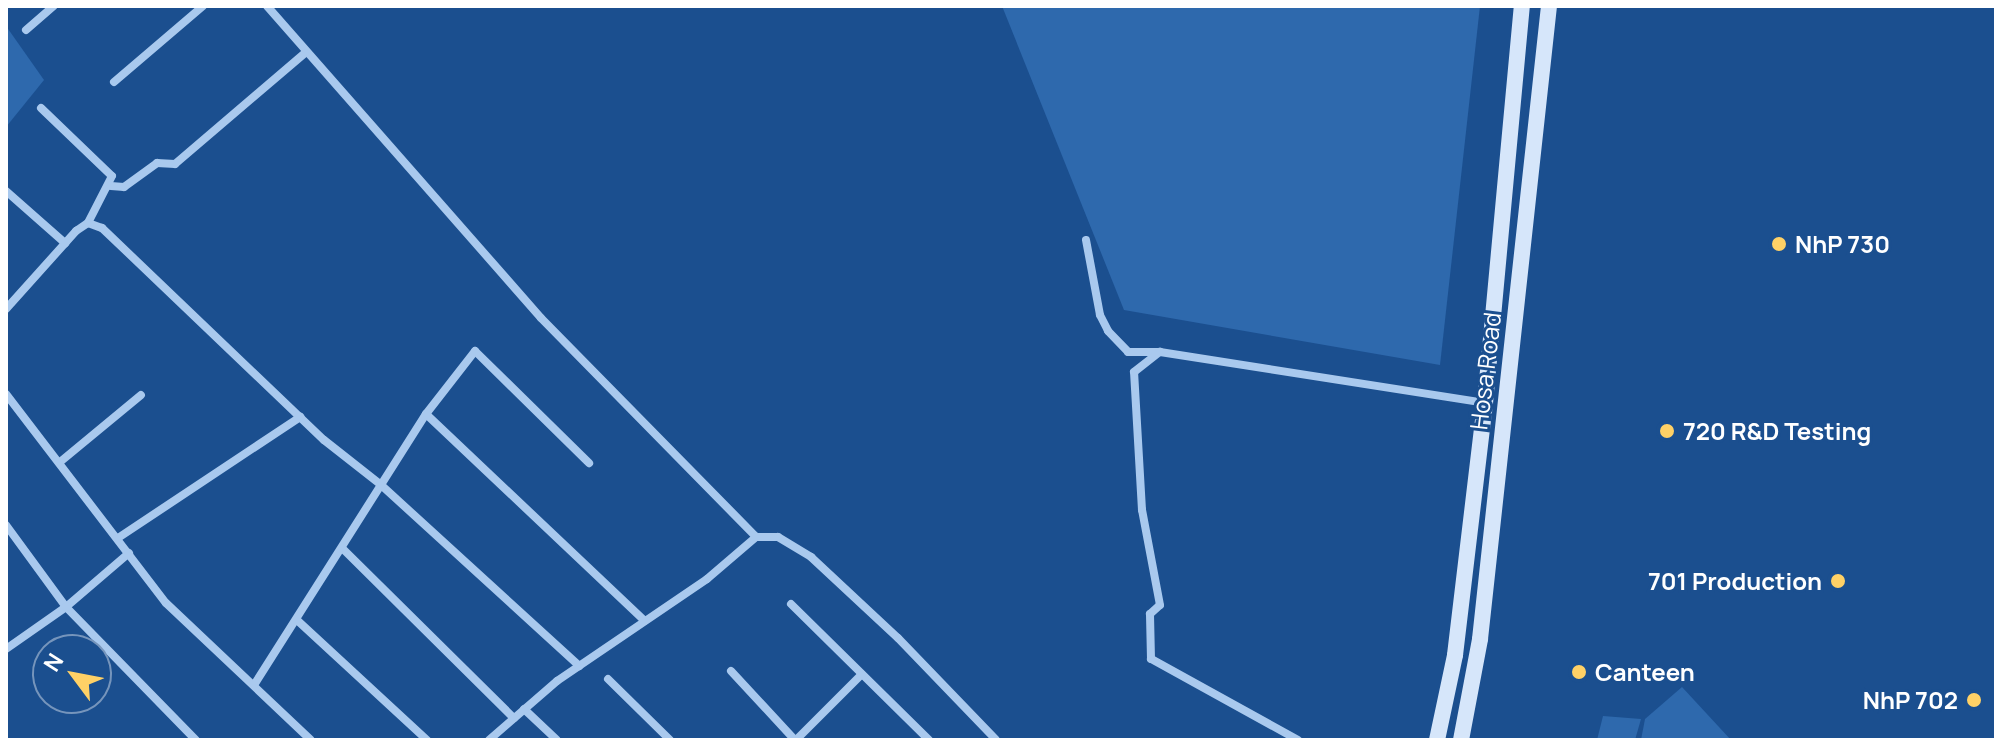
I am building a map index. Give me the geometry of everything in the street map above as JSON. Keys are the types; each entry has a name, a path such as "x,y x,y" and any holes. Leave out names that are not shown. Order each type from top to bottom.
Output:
{"main road":[{"name":"Hosa Road","path":"1437,740 1455,655 1485,403 1522,6"},
{"name":"Hosa Road","path":"1461,740 1480,639 1549,6"}],"street":[{"path":"26,30 54,6"},
{"path":"114,82 203,6"},
{"path":"267,6 304,54 541,318 756,537"},
{"path":"111,186 124,187 157,163 175,164 304,54"},
{"path":"8,302 88,223 111,186 112,176 41,108"},
{"path":"6,191 65,243"},
{"path":"88,223 102,228 163,283 300,417 380,484 579,666"},
{"path":"1086,240 1100,315 1108,331 1128,352 1160,352 1485,403"},
{"path":"254,685 298,621 426,414 475,351 589,463"},
{"path":"1160,352 1134,372 1142,510 1160,605 1150,614 1151,659 1298,740"},
{"path":"6,394 166,603 311,740"},
{"path":"60,462 141,395"},
{"path":"426,414 645,621"},
{"path":"118,538 300,417"},
{"path":"6,525 66,607 196,740"},
{"path":"489,740 579,666 645,621 756,537 778,537 811,557 898,638 996,740"},
{"path":"342,548 514,718"},
{"path":"6,649 66,607 129,553"},
{"path":"791,604 927,739"},
{"path":"298,621 427,740"},
{"path":"731,671 795,740 862,674"},
{"path":"608,679 670,740"},
{"path":"524,709 557,740"}],"shaded area":[{"path":"1002,6 1480,6 1440,365 1124,310"},
{"path":"6,26 44,80 6,127"},
{"path":"1682,687 1731,740 1641,740 1645,719"},
{"path":"1603,716 1641,719 1635,740 1597,740"}],"place":[{"name":"NhP 730","path":"1779,244"},
{"name":"720 R&D Testing","path":"1667,431"},
{"name":"701 Production","path":"1838,581"},
{"name":"Canteen","path":"1579,672"},
{"name":"NhP 702","path":"1974,700"}]}
